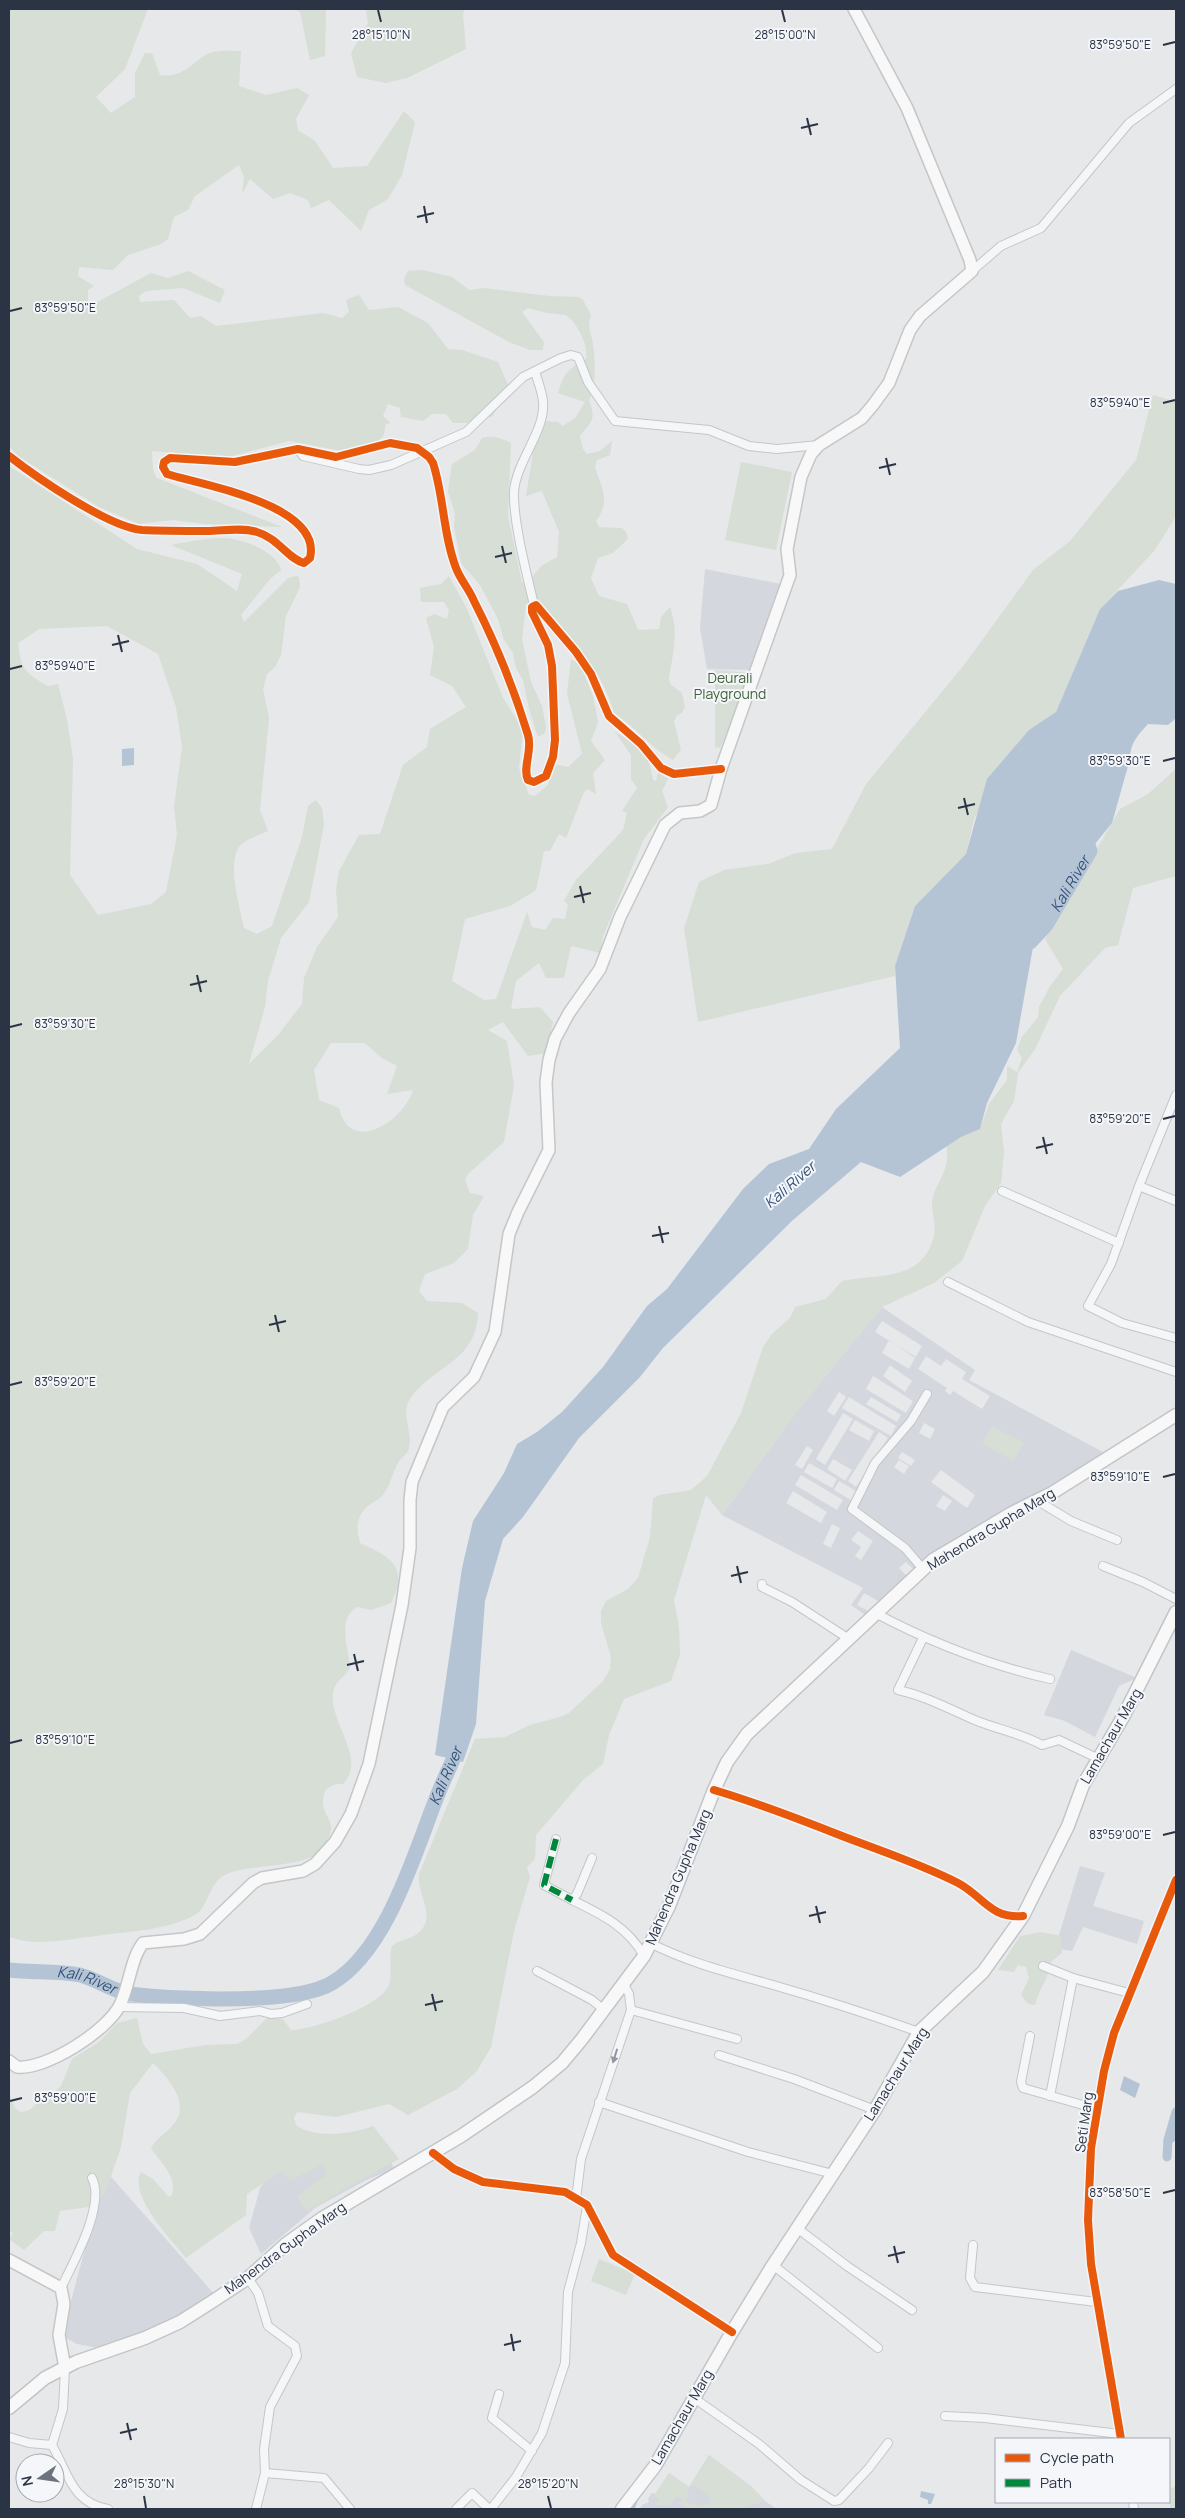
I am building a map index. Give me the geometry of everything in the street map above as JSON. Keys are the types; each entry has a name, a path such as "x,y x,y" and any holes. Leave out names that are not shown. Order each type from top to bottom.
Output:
{"main road":[{"path":"9,2061 17,2067 24,2068 52,2060 90,2035 121,2002 141,1945 146,1942 184,1939 200,1934 253,1883 262,1878 303,1870 315,1864 335,1842 348,1822 369,1764 402,1605 410,1548 412,1482 443,1407 474,1377 495,1332 510,1234 518,1212 548,1150 546,1082 550,1052 569,1013 600,970 620,917 661,830 674,816 706,810 711,805 721,769 790,575 786,549 797,502 798,489 811,454 819,445 862,418 889,383 910,330 920,316 972,271 970,260 906,108 854,9"},
{"name":"Mahendra Gupha Marg","path":"9,2408 30,2388 76,2362 145,2338 180,2322 248,2278 286,2244 321,2219 432,2153 533,2087 562,2063 644,1956 669,1906 714,1790 728,1762 747,1734 933,1560 995,1523 1038,1501 1176,1415"},
{"name":"Lamachaur Marg","path":"622,2509 655,2466 732,2332 773,2265 874,2110 919,2032 983,1972 1023,1916 1068,1826 1083,1785 1097,1758 1127,1710 1176,1612"},
{"path":"9,2260 61,2288 64,2304 59,2335 65,2368"}],"street":[{"path":"972,271 1001,246 1041,228 1130,123 1176,89"},
{"path":"298,449 303,456 369,470 391,466 466,432 494,407 517,381 561,358 571,355 578,357 588,382 615,421 709,430 749,446 776,449 819,445"},
{"path":"9,456 50,486 123,525 144,530 250,530 271,538 294,559 304,563 310,558 311,544 304,530 292,519 251,498 167,474 163,467 164,462 170,458 235,462 298,449 336,457 390,443 410,446 423,452 432,460 436,471 450,551 456,569 474,600 504,666 528,735 531,747 526,776 534,782 541,780 550,770 555,740 551,654 532,612 534,605 517,520 514,491 524,458 541,417 543,402 535,372"},
{"path":"534,605 540,607 591,674 609,716 641,744 661,768 674,774 721,769"},
{"path":"1176,1095 1139,1186 1119,1243 1088,1306 1122,1323 1176,1338"},
{"path":"1139,1186 1176,1201"},
{"path":"1002,1192 1119,1243"},
{"path":"948,1282 1028,1322 1176,1372"},
{"path":"923,1569 905,1548 852,1509 875,1463 911,1421 927,1394"},
{"path":"1038,1501 1071,1521 1117,1540"},
{"path":"1103,1566 1143,1582 1176,1599"},
{"path":"762,1584 762,1587 792,1602 849,1639"},
{"path":"877,1614 923,1638 1014,1671 1050,1679"},
{"path":"923,1638 898,1690 918,1694 979,1722 1012,1731 1042,1745 1059,1740 1097,1758"},
{"path":"714,1790 768,1806 925,1867 959,1884 985,1906 1012,1917 1023,1916"},
{"path":"556,1839 544,1885 619,1925 635,1940 644,1956"},
{"path":"572,1900 577,1894 592,1858"},
{"name":"Seti Marg","path":"1120,2437 1090,2264 1088,2220 1091,2148 1097,2109 1114,2033 1176,1880"},
{"path":"650,1943 673,1954 708,1966 919,2032"},
{"path":"1043,1966 1073,1978 1129,1993"},
{"path":"537,1971 592,2000 604,2010"},
{"path":"1050,2096 1073,1978"},
{"path":"576,2199 581,2159 631,2010 629,1994 624,1984"},
{"path":"121,2002 178,2007 220,2016 260,2010 272,2014 282,2013 306,2004"},
{"path":"631,2010 737,2039"},
{"path":"1030,2036 1021,2082 1023,2088 1097,2109"},
{"path":"719,2054 794,2079 874,2110"},
{"path":"600,2102 748,2152 833,2174"},
{"path":"432,2153 454,2169 483,2182 565,2192 587,2205 613,2255 732,2332"},
{"path":"61,2288 81,2247 93,2212 96,2191 92,2178"},
{"path":"456,2509 472,2493 490,2509 532,2451 542,2432 566,2363 568,2292 582,2244 587,2205"},
{"path":"797,2228 847,2266 912,2310"},
{"path":"973,2245 970,2278 975,2287 1096,2302"},
{"path":"773,2265 878,2348"},
{"path":"248,2278 258,2293 268,2326 295,2346 297,2350 297,2356 270,2407 264,2449 265,2473 256,2509"},
{"path":"65,2368 63,2409 52,2444 76,2493 98,2508 108,2509"},
{"path":"499,2394 492,2418 532,2451"},
{"path":"694,2398 770,2453 801,2480 834,2500 838,2500 854,2484 888,2443"},
{"path":"945,2416 985,2418 1120,2437"},
{"path":"9,2437 29,2443 52,2444"},
{"path":"265,2473 324,2478 350,2509"}],"shaded area":[{"path":"705,569 781,584 753,670 707,669 700,628"},
{"path":"882,1307 975,1370 969,1380 1103,1452 1074,1472 968,1531 918,1568 870,1618 851,1605 863,1588 722,1515 797,1411","holes":["882,1321 922,1346 916,1357 895,1344 915,1358 909,1369 882,1353 889,1340 875,1332","926,1356 941,1366 946,1359 966,1372 962,1379 990,1396 982,1409 953,1391 950,1395 945,1391 947,1388 918,1369","890,1365 912,1381 905,1392 883,1376","873,1376 913,1401 906,1413 866,1389","839,1392 846,1397 834,1416 827,1411","849,1397 896,1426 891,1436 842,1408","871,1397 901,1415 897,1422 866,1404","843,1413 853,1419 825,1465 816,1459","855,1420 874,1431 869,1441 849,1430","924,1423 935,1429 930,1439 919,1433","879,1432 888,1438 856,1487 848,1481","807,1446 813,1450 802,1469 795,1465","902,1452 915,1460 911,1466 898,1458","833,1459 852,1470 845,1481 827,1469","899,1460 909,1466 904,1474 894,1467","809,1463 837,1479 832,1488 804,1472","941,1470 975,1495 967,1508 931,1482","801,1475 843,1500 837,1510 795,1485","839,1481 859,1493 854,1502 834,1490","793,1491 827,1512 821,1523 786,1503","943,1495 952,1501 945,1511 936,1506","832,1524 840,1528 831,1548 823,1544","858,1531 873,1541 861,1560 855,1556 861,1547 851,1540","906,1562 913,1569 907,1576 899,1568","864,1593 880,1602 872,1613 857,1605"]},
{"path":"1071,1650 1137,1678 1119,1686 1095,1737 1065,1721 1044,1715"},
{"path":"1080,1866 1105,1873 1093,1906 1144,1921 1137,1944 1083,1927 1072,1951 1055,1948"},
{"path":"381,2137 394,2169 366,2180 315,2208 261,2254 249,2228 260,2188 269,2177 281,2171"},
{"path":"106,2171 215,2295 163,2326 98,2348 77,2344 66,2338 67,2316"},
{"path":"709,2455 752,2487 765,2501 777,2509 640,2509 642,2505 649,2502 648,2499 652,2493 656,2494 669,2473 689,2487"}],"green space":[{"path":"9,9 148,9 125,69 96,97 111,113 135,97 135,73 145,53 152,53 160,75 169,75 183,71 213,52 241,51 239,86 266,95 297,88 309,95 296,119 298,130 315,141 333,168 367,166 404,111 415,122 402,175 388,199 369,210 361,231 329,200 311,208 308,200 290,193 273,199 250,179 242,194 244,177 239,165 195,196 188,210 174,217 168,239 161,244 128,255 113,270 79,267 78,276 94,286 88,290 88,307 151,273 168,278 188,271 225,290 220,303 183,288 146,291 139,296 140,302 174,300 190,318 201,316 216,326 323,313 342,318 349,312 346,300 359,295 369,310 398,307 428,323 448,349 462,350 498,362 508,385 493,416 474,423 453,423 446,414 432,414 423,421 401,417 400,408 388,404 383,416 391,423 386,424 383,437 365,449 347,452 289,441 229,457 152,451 153,470 157,478 282,527 204,524 173,520 139,524 99,507 18,456 9,446"},
{"path":"296,9 326,9 325,56 310,60 300,12"},
{"path":"366,9 465,9 463,14 466,49 407,78 386,83 357,77 351,53 368,23"},
{"path":"423,270 452,277 469,290 484,288 549,296 578,297 583,300 591,315 589,327 593,345 595,373 592,395 589,400 593,416 580,436 583,449 587,454 600,451 612,441 610,455 597,460 595,467 604,495 601,514 596,521 599,527 622,528 626,532 628,539 613,553 598,558 591,578 599,596 627,604 638,630 659,629 661,617 670,607 675,633 669,678 670,684 682,693 685,707 682,713 676,716 674,722 681,750 673,760 657,750 614,713 601,681 592,666 538,599 526,605 522,639 531,682 542,706 546,727 545,733 538,737 529,709 523,680 516,668 513,653 504,640 498,619 480,585 461,563 454,527 455,513 448,492 452,464 475,450 482,438 490,437 500,438 511,443 508,516 522,583 533,576 541,566 557,557 559,532 542,491 526,496 535,440 544,421 558,422 563,426 575,418 585,402 558,393 562,381 568,372 586,359 586,347 581,335 574,323 566,315 528,308 522,312 544,342 543,350 530,350 509,342 405,285 404,278 408,271"},
{"path":"1153,395 1176,402 1176,516 1155,550 1100,609 1056,712 1029,730 974,819 966,854 915,906 895,966 895,976 698,1022 684,928 699,882 724,870 768,864 796,853 832,849 866,784 964,665 1033,570 1070,541 1136,460"},
{"path":"741,462 792,472 776,550 725,540"},
{"path":"9,466 137,549 197,564 237,591 242,574 171,545 203,539 222,538 239,540 266,552 278,563 281,570 270,579 241,615 244,622 288,578 299,577 300,587 286,616 281,655 275,667 267,674 263,689 269,718 260,810 268,831 243,843 237,850 235,859 235,883 244,928 257,934 272,926 302,837 308,806 316,800 322,808 324,825 309,902 281,938 268,981 265,1007 249,1064 278,1035 302,1004 304,978 317,947 338,917 336,889 339,871 359,835 380,834 403,765 427,747 430,729 466,707 452,686 430,675 434,647 426,618 434,614 447,619 449,610 444,602 421,602 420,588 441,584 449,576 467,609 503,698 523,729 519,768 529,795 535,796 548,785 554,764 568,767 582,754 567,694 571,659 581,666 593,696 598,722 591,741 605,760 593,773 596,794 588,789 584,792 566,838 559,834 550,851 544,851 536,890 510,906 465,919 452,981 484,1000 496,999 527,912 532,927 545,930 553,918 565,919 568,905 564,901 576,880 623,830 627,813 622,811 637,788 631,779 631,755 615,732 637,745 646,755 653,780 656,781 658,772 668,779 662,791 668,807 644,839 603,936 601,953 571,946 564,978 546,978 539,963 516,981 511,1009 540,1007 553,1022 547,1053 528,1056 503,1022 488,1030 507,1041 514,1085 504,1142 468,1174 465,1180 470,1193 484,1196 473,1215 468,1249 454,1263 425,1274 419,1291 427,1301 462,1303 478,1313 476,1329 463,1352 422,1385 412,1396 406,1410 410,1437 408,1451 399,1461 384,1493 369,1505 359,1517 358,1532 360,1543 388,1558 394,1564 398,1580 391,1603 371,1610 357,1607 347,1619 345,1635 350,1668 334,1688 333,1703 350,1752 351,1763 350,1774 343,1784 336,1784 326,1789 323,1807 331,1824 328,1839 321,1850 314,1856 304,1860 227,1874 212,1888 200,1911 173,1924 138,1931 52,1941 32,1942 9,1937","holes":["107,626 158,654 176,707 182,747 174,806 177,835 166,892 151,904 98,915 70,875 73,759 67,719 58,684 48,686 29,674 23,665 18,643 39,629","331,1043 365,1043 382,1058 397,1066 387,1094 413,1090 408,1102 389,1122 377,1129 365,1132 354,1130 345,1122 339,1108 319,1100 314,1070"]},
{"name":"Deurali Playground","path":"715,670 752,673 720,748 715,747"},
{"path":"1176,769 1176,876 1133,888 1118,945 1105,948 1060,996 1035,1049 1018,1073 1014,1101 1001,1124 1004,1152 1001,1183 985,1206 962,1261 934,1283 882,1307 797,1411 722,1515 706,1495 674,1600 679,1628 680,1655 671,1681 624,1699 609,1735 603,1764 583,1780 536,1835 535,1859 527,1867 530,1877 514,1931 491,2047 477,2071 457,2089 408,2115 389,2104 336,2117 297,2112 294,2118 296,2125 323,2134 345,2133 373,2126 399,2159 306,2211 297,2196 327,2174 322,2165 290,2181 282,2171 247,2194 246,2215 186,2258 153,2217 141,2193 139,2182 141,2172 153,2179 169,2197 172,2195 173,2188 170,2176 151,2149 155,2142 178,2118 179,2101 171,2084 153,2063 130,2093 121,2147 105,2194 89,2207 60,2211 55,2231 44,2231 24,2250 9,2239 13,2233 9,2230 9,2093 15,2108 21,2112 30,2110 41,2099 52,2094 61,2086 72,2059 99,2042 117,2023 137,2018 143,2044 151,2054 206,2045 237,2044 246,2039 268,2017 283,2019 291,2030 314,2026 360,2008 383,1993 390,1980 392,1946 417,1934 426,1920 427,1913 419,1882 419,1874 475,1739 505,1737 530,1725 569,1713 603,1681 610,1669 611,1657 601,1623 601,1611 606,1601 628,1589 638,1578 650,1537 653,1499 659,1495 691,1490 707,1476 741,1413 763,1347 772,1334 790,1318 795,1307 826,1299 842,1281 884,1276 910,1269 920,1261 928,1250 935,1231 932,1201 946,1165 947,1146 961,1137 980,1129 989,1104 1007,1080 1007,1066 1017,1072 1022,1058 1017,1050 1022,1037 1038,1017 1039,1007 1050,986 1063,969 1045,939 1120,809 1148,794"},
{"path":"992,1426 1024,1443 1014,1461 982,1444"},
{"path":"1041,1932 1061,1936 1062,1953 1051,1962 1035,2005 1028,2004 1021,1995 1029,1978 1026,1967 1018,1965 1014,1972 998,1970 1020,1936"},
{"path":"599,2259 635,2274 626,2295 591,2281"},
{"path":"709,2455 752,2487 765,2501 740,2509 686,2509 678,2504 682,2500 678,2496 669,2505 656,2505 655,2503 659,2500 655,2494 669,2473 689,2487","holes":["695,2486 708,2495 711,2501 706,2505 700,2506 687,2502 689,2487"]},
{"path":"1176,2486 1176,2509 1170,2509 1171,2489"}],"water":[{"path":"1159,580 1176,584 1176,718 1168,725 1148,724 1135,740 1131,748 1130,759 1112,823 1086,855 1033,947 1016,1043 987,1103 980,1129 961,1137 900,1177 861,1162 793,1220 663,1348 640,1377 579,1438 523,1517 503,1539 485,1601 476,1724 463,1762 435,1755 462,1568 473,1521 504,1473 517,1444 537,1432 562,1412 603,1367 647,1306 667,1289 743,1189 769,1164 809,1149 836,1109 900,1048 895,966 915,906 966,854 987,779 1029,730 1056,712 1100,609 1118,591"},
{"path":"134,748 134,765 122,766 122,749"},
{"path":"1124,2076 1140,2084 1135,2098 1120,2090"},
{"path":"921,2491 935,2494 931,2504 928,2504 928,2500 920,2497"}],"waterway":[{"name":"Kali River","path":"1030,942 1046,925 1090,851 1084,832"},
{"name":"Kali River","path":"9,1970 71,1973 126,1993 173,1998 233,1999 278,1997 308,1992 332,1983 352,1968 369,1948 384,1924 409,1870 460,1742"},
{"path":"1168,2140 1176,2112"},
{"path":"1167,2157 1168,2140 1176,2135"},
{"path":"633,2509 638,2497"}],"marked path":[{"path":"556,1839 544,1885 572,1900"}],"cycle path":[{"path":"9,456 73,500 92,511 128,527 158,531 238,529 257,532 271,539 298,561 304,563 310,558 309,540 298,524 280,511 231,491 167,474 163,467 164,462 170,458 235,462 298,449 336,457 390,443 417,448 429,457 433,463 437,476 448,542 456,568 490,634 523,718 529,741 526,770 528,780 534,782 546,776 553,757 555,740 552,666 548,645 532,612 532,607 536,605 576,652 591,674 609,716 641,744 661,768 674,774 721,769"},
{"path":"714,1790 747,1800 915,1864 967,1888 1002,1914 1023,1916"},
{"path":"1121,2438 1091,2264 1088,2220 1091,2148 1104,2071 1114,2033 1176,1880"},
{"path":"433,2153 454,2169 483,2182 565,2192 587,2205 613,2255 732,2332"}]}
